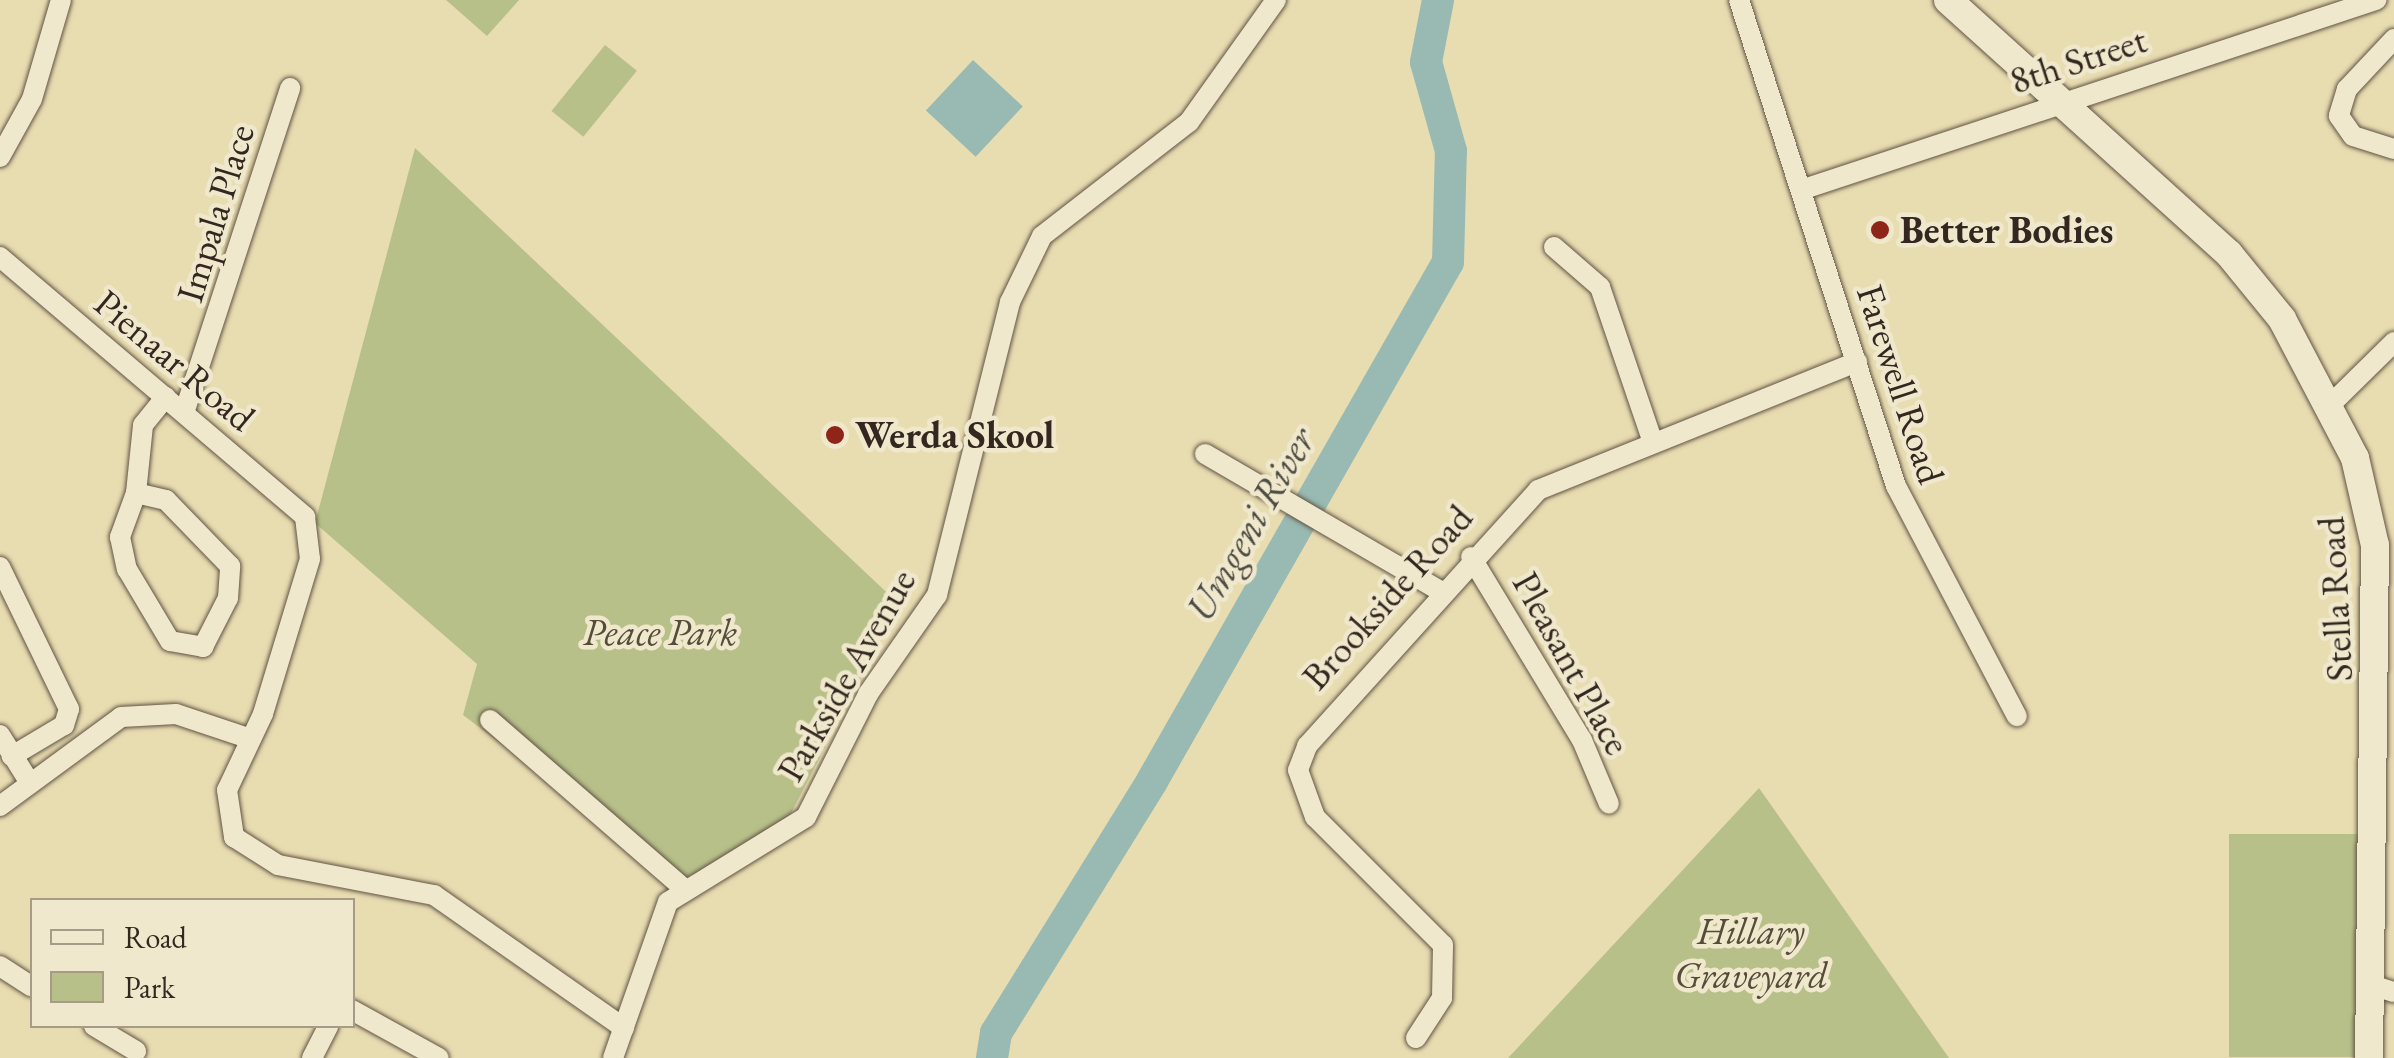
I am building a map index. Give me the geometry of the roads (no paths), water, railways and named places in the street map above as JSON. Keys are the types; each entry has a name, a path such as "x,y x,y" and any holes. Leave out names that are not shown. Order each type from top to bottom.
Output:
{"main road":[{"name":"Stella Road","path":"1948,0 2067,100 2257,286 2330,405 2370,511 2377,632 2384,989 2369,1058"},
{"path":"2377,632 2394,656"}],"street":[{"path":"0,157 32,99 60,0"},
{"name":"Parkside Avenue","path":"682,886 806,817 868,694 937,595 1010,302 1042,236 1190,122 1276,0"},
{"name":"Farewell Road","path":"1739,0 1909,520 2017,716"},
{"name":"8th Street","path":"1801,190 2376,0"},
{"path":"2394,39 2347,89 2339,116 2353,136 2394,149"},
{"name":"Impala Place","path":"184,413 290,88"},
{"path":"1554,247 1600,287 1652,440"},
{"name":"Pienaar Road","path":"1,261 305,517 310,559 250,739"},
{"path":"2330,405 2394,342"},
{"name":"Brookside Road","path":"1416,1038 1442,998 1443,945 1316,817 1298,770 1326,718 1471,557 1538,490 1652,440 1857,362"},
{"path":"136,493 166,500 230,566 228,598 204,648 170,641 127,569 120,537 136,493 143,425 166,397"},
{"path":"1204,454 1440,591"},
{"name":"Pleasant Place","path":"1471,557 1582,740 1609,804"},
{"path":"0,567 70,709 64,725 12,756"},
{"path":"0,806 121,717 151,710 250,739 227,790 226,820 248,852 434,895 624,1028"},
{"path":"490,720 682,886 613,1058"},
{"path":"0,735 30,782"},
{"path":"0,966 30,986"},
{"path":"355,1012 440,1058"},
{"path":"97,1028 136,1052"},
{"path":"312,1058 327,1028"}],"water":[{"path":"973,60 1023,106 976,157 926,110"}],"waterway":[{"name":"Umgeni River","path":"992,1058 996,1033 1152,781 1448,262 1451,151 1426,62 1438,0"}],"place":[{"name":"Better Bodies","path":"1880,230"},
{"name":"Werda Skool","path":"835,435"}],"park label":[{"name":"Peace Park","path":"660,632"},
{"name":"Hillary Graveyard","path":"1751,953"}]}
